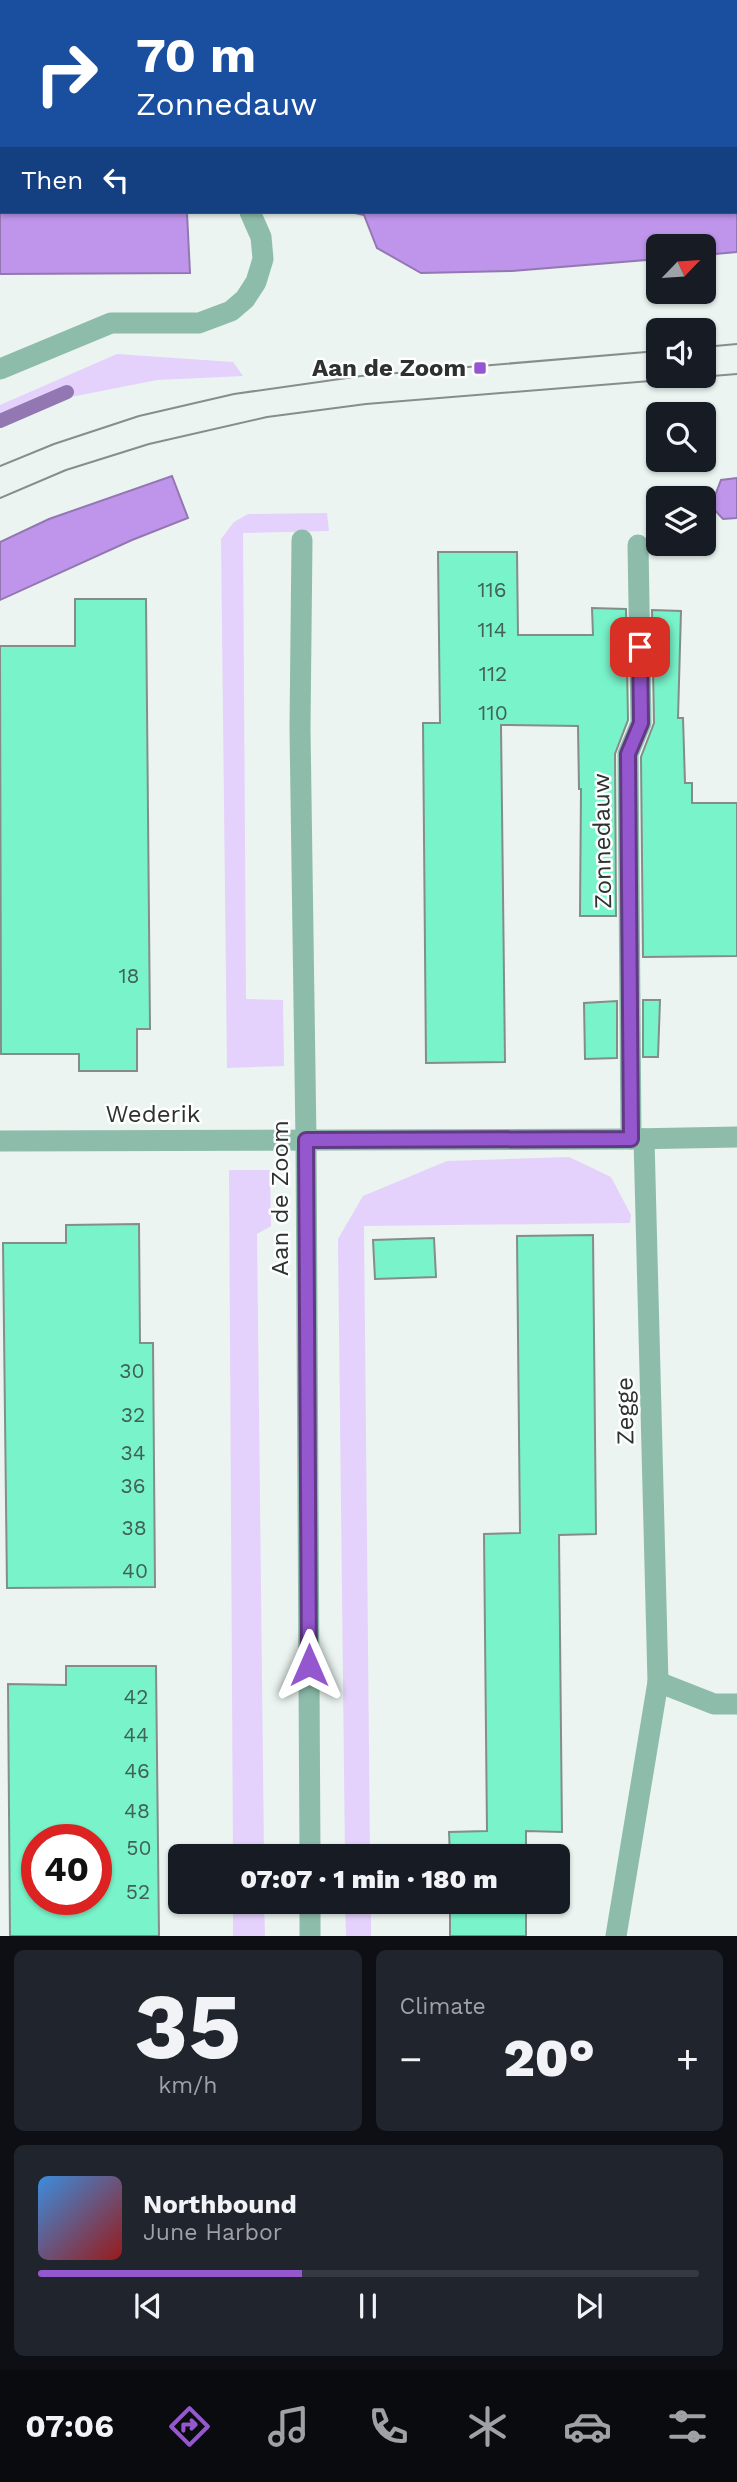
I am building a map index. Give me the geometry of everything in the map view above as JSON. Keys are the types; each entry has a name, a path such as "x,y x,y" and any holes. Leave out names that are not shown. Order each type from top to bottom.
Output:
{"street":[{"path":"0,369 111,323 199,323 231,311 245,299 256,282 263,259 261,237 251,214"},
{"name":"Aan de Zoom","path":"302,540 300,728 306,1140 310,1844"},
{"name":"Zonnedauw","path":"638,545 641,723 628,754 638,1139"},
{"path":"306,1140 737,1137"},
{"name":"Zegge","path":"616,1936 657,1682 638,1139"},
{"name":"Wederik","path":"0,1141 306,1140"},
{"path":"657,1682 714,1704 737,1704"},
{"path":"310,1914 310,1936"}],"shaded area":[{"path":"0,214 187,214 190,273 0,274"},
{"path":"359,214 737,214 737,252 716,254 716,234 646,234 646,260 512,271 421,273 377,248 364,215"},
{"path":"117,354 233,362 243,376 157,380 61,399 0,426 0,405"},
{"path":"172,476 188,518 132,540 0,600 0,542 49,519"},
{"path":"737,478 737,518 723,519 716,511 716,493 721,480"},
{"path":"327,513 329,531 243,533 246,999 283,1000 284,1066 227,1068 221,539 234,522 248,514"},
{"path":"569,1157 611,1177 631,1215 630,1223 364,1226 370,1844 345,1844 338,1239 363,1196 447,1161"},
{"path":"229,1170 270,1170 271,1226 257,1234 264,1844 233,1844"},
{"path":"233,1914 264,1914 265,1936 233,1936"},
{"path":"345,1914 371,1914 371,1936 346,1936"}],"building":[{"path":"438,552 517,552 518,635 593,635 592,608 626,609 628,720 615,754 616,916 580,916 581,789 578,726 501,725 505,1062 426,1063 423,723 440,723"},
{"path":"75,599 146,599 150,1029 137,1029 137,1071 79,1071 79,1054 1,1054 0,646 75,646"},
{"path":"652,610 681,611 678,718 683,718 685,783 692,783 692,803 737,803 737,956 643,957 641,757 654,723"},
{"path":"643,1000 660,1000 658,1057 643,1057"},
{"path":"617,1001 617,1058 585,1059 584,1003"},
{"path":"139,1224 140,1343 153,1343 155,1587 7,1588 3,1243 66,1243 66,1225"},
{"path":"593,1235 596,1534 559,1535 562,1832 526,1831 526,1844 449,1844 449,1832 487,1831 484,1534 520,1533 517,1236"},
{"path":"434,1238 436,1277 375,1279 373,1240"},
{"path":"66,1666 156,1666 159,1936 10,1936 8,1684 66,1685"},
{"path":"450,1914 526,1914 526,1936 450,1936"}],"waterway":[{"path":"0,421 67,392"}],"tram line":[{"path":"716,346 737,344"},
{"path":"0,466 54,444 139,416 234,394 361,376 646,352"},
{"path":"0,498 66,470 149,444 267,417 366,404 737,374"}],"place":[{"name":"Aan de Zoom","path":"480,368"}],"route":[{"path":"309,1665 306,1140 631,1139 628,754 641,723 640,647"}]}
